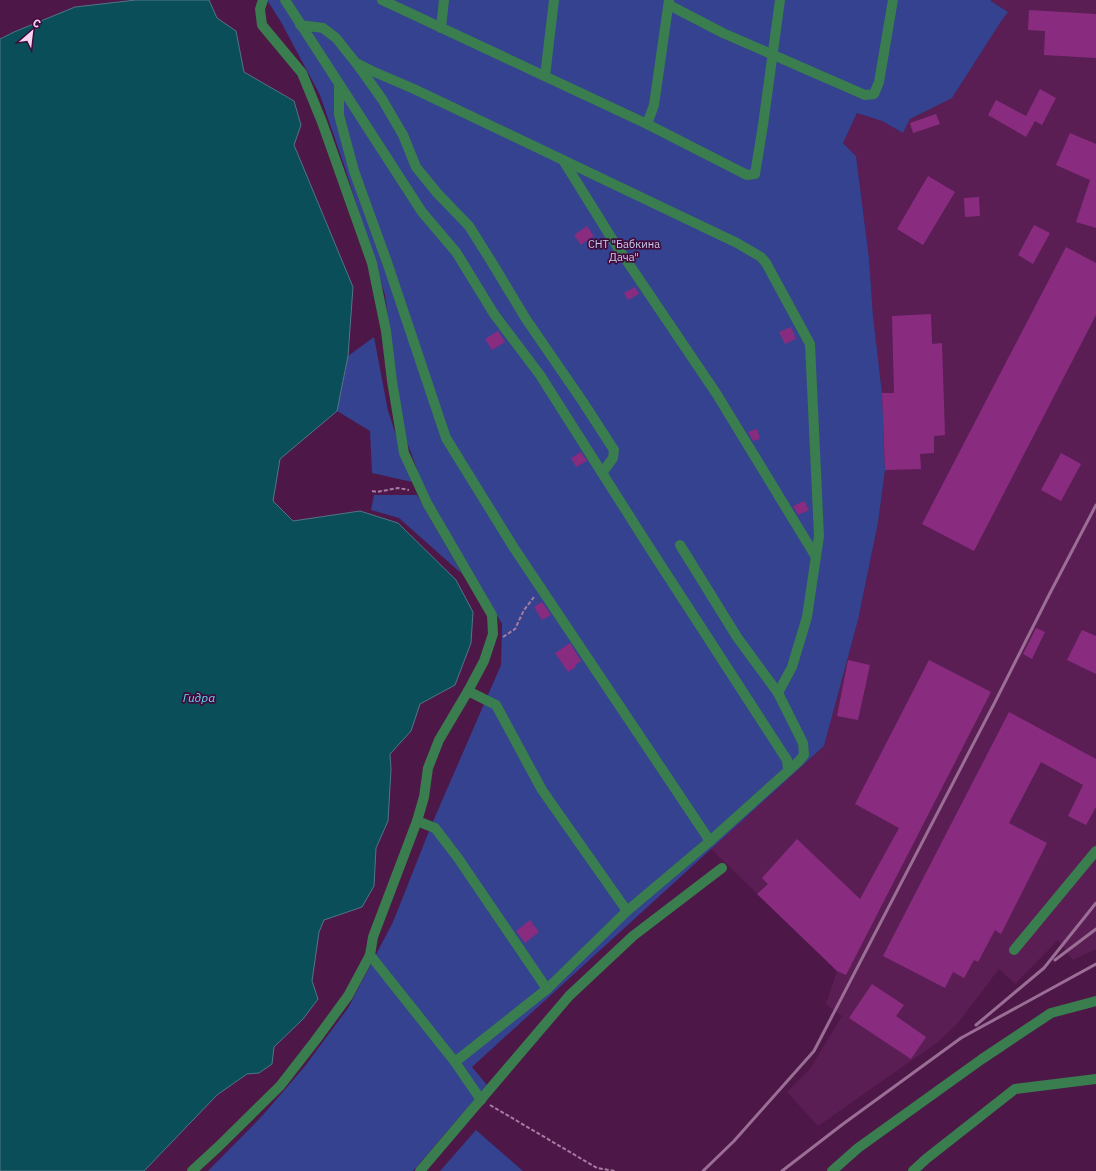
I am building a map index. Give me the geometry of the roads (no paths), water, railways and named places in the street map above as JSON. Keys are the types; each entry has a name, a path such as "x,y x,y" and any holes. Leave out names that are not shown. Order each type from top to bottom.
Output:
{"street":[{"path":"192,1171 280,1086 348,996 370,955 374,937 417,822 424,797 428,768 439,740 484,661 492,634 492,615 427,503 404,453 392,381 386,331 372,263 322,122 302,74 262,25 260,9 263,0"},
{"path":"285,0 422,212 456,252 494,314 540,375 787,760 788,771"},
{"path":"382,0 647,124 748,175 755,174 780,0"},
{"path":"441,28 444,0"},
{"path":"545,76 554,0"},
{"path":"647,124 654,105 669,3 723,33 865,95 874,94 879,82 893,0"},
{"path":"300,24 323,28 336,38 382,99 399,129 416,167 438,194 469,226 526,319 614,450 613,458 602,472"},
{"path":"356,63 414,89 737,243 761,257 766,263 810,344 819,536 807,617 792,667 778,693"},
{"path":"339,84 339,115 354,171 388,265 446,438 514,548 710,841"},
{"path":"563,160 614,242 716,393 816,557"},
{"path":"455,1062 547,989 627,911 710,841 804,755 803,743 778,693 737,637 680,545"},
{"path":"468,691 496,705 542,790 627,911"},
{"path":"417,822 435,828 454,852 547,989"},
{"path":"1014,950 1096,851"},
{"path":"420,1171 569,996 633,936 722,868"},
{"path":"370,955 455,1062 481,1100"},
{"path":"832,1171 858,1148 982,1059 1051,1013 1096,1001"},
{"path":"913,1171 926,1159 1015,1089 1096,1079"}],"water":[{"name":"Гидра","path":"136,0 209,0 217,18 236,31 244,72 294,101 301,125 294,145 353,287 348,356 337,411 280,459 273,501 293,521 360,511 398,523 456,580 473,612 471,643 455,685 420,704 411,731 390,754 391,769 388,821 376,848 374,886 362,907 324,920 319,932 312,981 318,999 303,1019 274,1047 272,1064 259,1073 247,1074 217,1095 144,1171 0,1171 0,39 75,7"}],"railway":[{"path":"703,1171 734,1141 814,1051 1096,505"},
{"path":"976,1025 1044,968 1096,903"},
{"path":"1055,960 1096,929"},
{"path":"782,1171 843,1124 961,1038 1096,964"}],"park label":[{"name":"СНТ \"Бабкина Дача\"","path":"624,250"}]}
